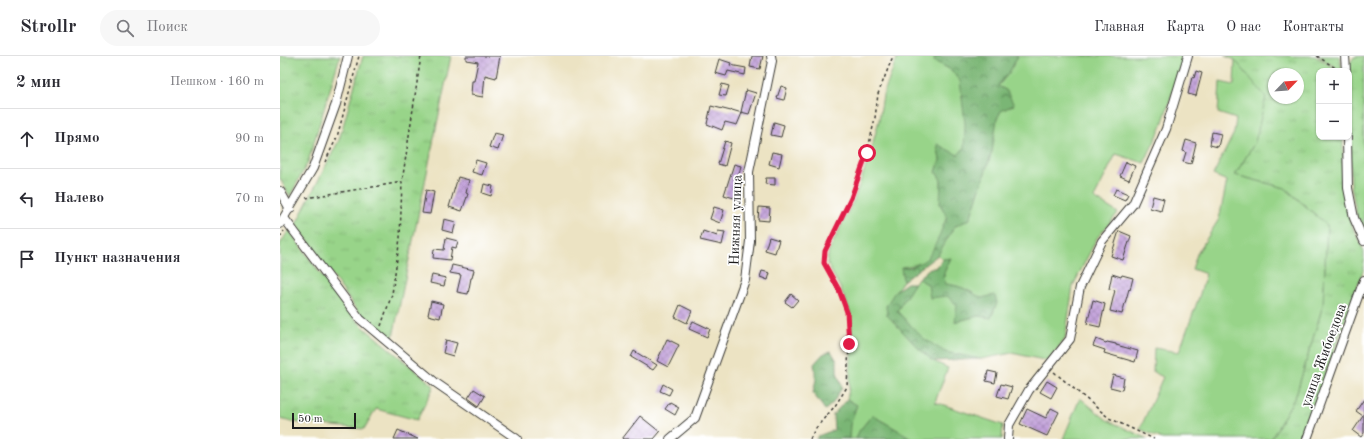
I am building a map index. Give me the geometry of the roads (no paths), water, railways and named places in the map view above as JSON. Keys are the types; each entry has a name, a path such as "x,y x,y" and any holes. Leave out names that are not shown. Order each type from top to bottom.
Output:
{"street":[{"path":"348,56 336,104 314,168 282,221 360,319 436,383 517,439"},
{"name":"Нижняя улица","path":"670,439 696,418 745,280 750,241 750,172 772,56"},
{"path":"1008,439 1009,425 1029,390 1070,339 1080,287 1102,241 1133,204 1166,129 1188,56"},
{"path":"1345,56 1346,68"},
{"path":"1347,140 1348,188 1354,218 1364,241"},
{"path":"280,191 290,209"},
{"name":"улица Жибоедова","path":"1307,439 1364,280"}]}
